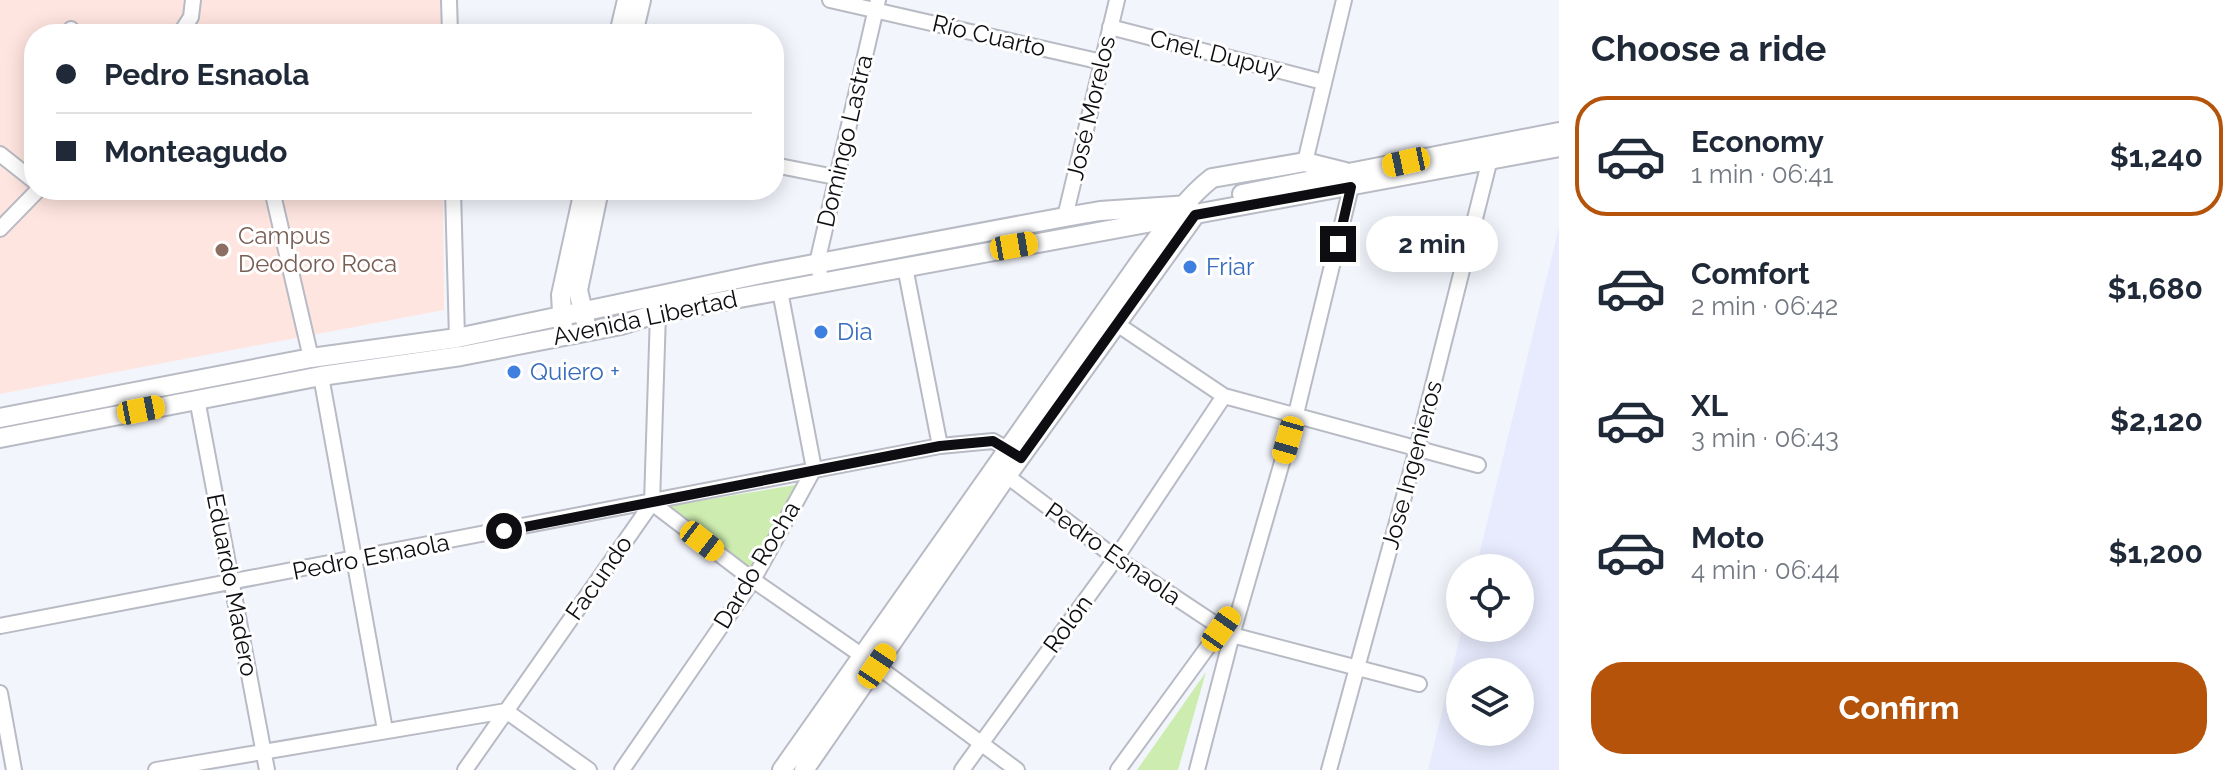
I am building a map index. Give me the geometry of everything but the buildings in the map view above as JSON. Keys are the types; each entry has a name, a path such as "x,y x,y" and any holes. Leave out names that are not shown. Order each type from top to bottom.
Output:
{"main road":[{"path":"621,24 627,0"},
{"path":"635,24 641,0"},
{"path":"804,770 870,662 1001,472 1212,178 1305,162 1352,180 1559,132"},
{"path":"1191,210 1352,180 1559,147"},
{"path":"563,326 561,295 582,200"},
{"path":"587,331 578,290 597,200"},
{"name":"Avenida Libertad","path":"0,438 321,376 461,356 563,326 582,311 817,263 1100,211 1191,210"},
{"name":"Avenida Libertad","path":"0,418 311,358 563,326 587,331 621,325 658,313 1172,219 1191,210"},
{"path":"1111,320 1142,259 1172,219"},
{"path":"1114,228 1134,239 1142,259"},
{"path":"782,770 870,662"}],"street":[{"path":"186,24 191,17 193,0"},
{"path":"449,0 450,24"},
{"name":"Río Cuarto","path":"830,0 877,5 1102,62"},
{"name":"José Morelos","path":"1065,217 1117,0"},
{"path":"1305,162 1344,0"},
{"name":"Domingo Lastra","path":"822,282 817,263 877,5"},
{"name":"Cnel. Dupuy","path":"1110,27 1323,82"},
{"path":"0,154 24,173"},
{"name":"Jose Ingenieros","path":"1329,770 1417,449 1490,159"},
{"path":"784,167 835,177"},
{"path":"1118,770 1226,632 1242,598 1296,414 1352,180"},
{"path":"0,229 28,200"},
{"path":"274,200 311,358"},
{"path":"453,200 457,338"},
{"path":"905,267 940,446"},
{"path":"780,291 814,469"},
{"path":"658,313 652,503 753,580 1017,770"},
{"path":"1111,320 1224,396 1478,465"},
{"path":"321,376 385,730"},
{"name":"Rolón","path":"962,770 1116,558 1224,396"},
{"name":"Eduardo Madero","path":"197,399 267,770"},
{"name":"Pedro Esnaola","path":"0,626 940,446 993,441 1015,453"},
{"name":"Dardo Rocha","path":"622,770 753,580 814,469"},
{"name":"Pedro Esnaola","path":"1001,472 1116,558 1226,632 1419,684"},
{"name":"Facundo","path":"465,770 652,503"},
{"path":"1197,770 1226,632"},
{"path":"0,693 14,770"},
{"path":"156,770 506,711 589,770"}],"shaded area":[{"name":"Campus Deodoro Roca","path":"0,0 440,0 441,24 24,24 24,200 443,200 444,310 0,394"},
{"path":"1559,227 1559,770 1428,770 1446,695 1446,746 1534,746 1534,658 1455,658 1459,642 1534,642 1534,554 1479,554"}],"green space":[{"path":"795,485 750,573 662,507"},
{"path":"1206,672 1178,770 1137,770"}],"place":[{"name":"Campus Deodoro Roca","path":"222,250"},
{"name":"Friar","path":"1190,267"},
{"name":"Dia","path":"821,332"},
{"name":"Quiero +","path":"514,372"}],"route":[{"path":"504,531 940,446 993,441 1021,458 1195,215 1351,187 1338,244"}]}
